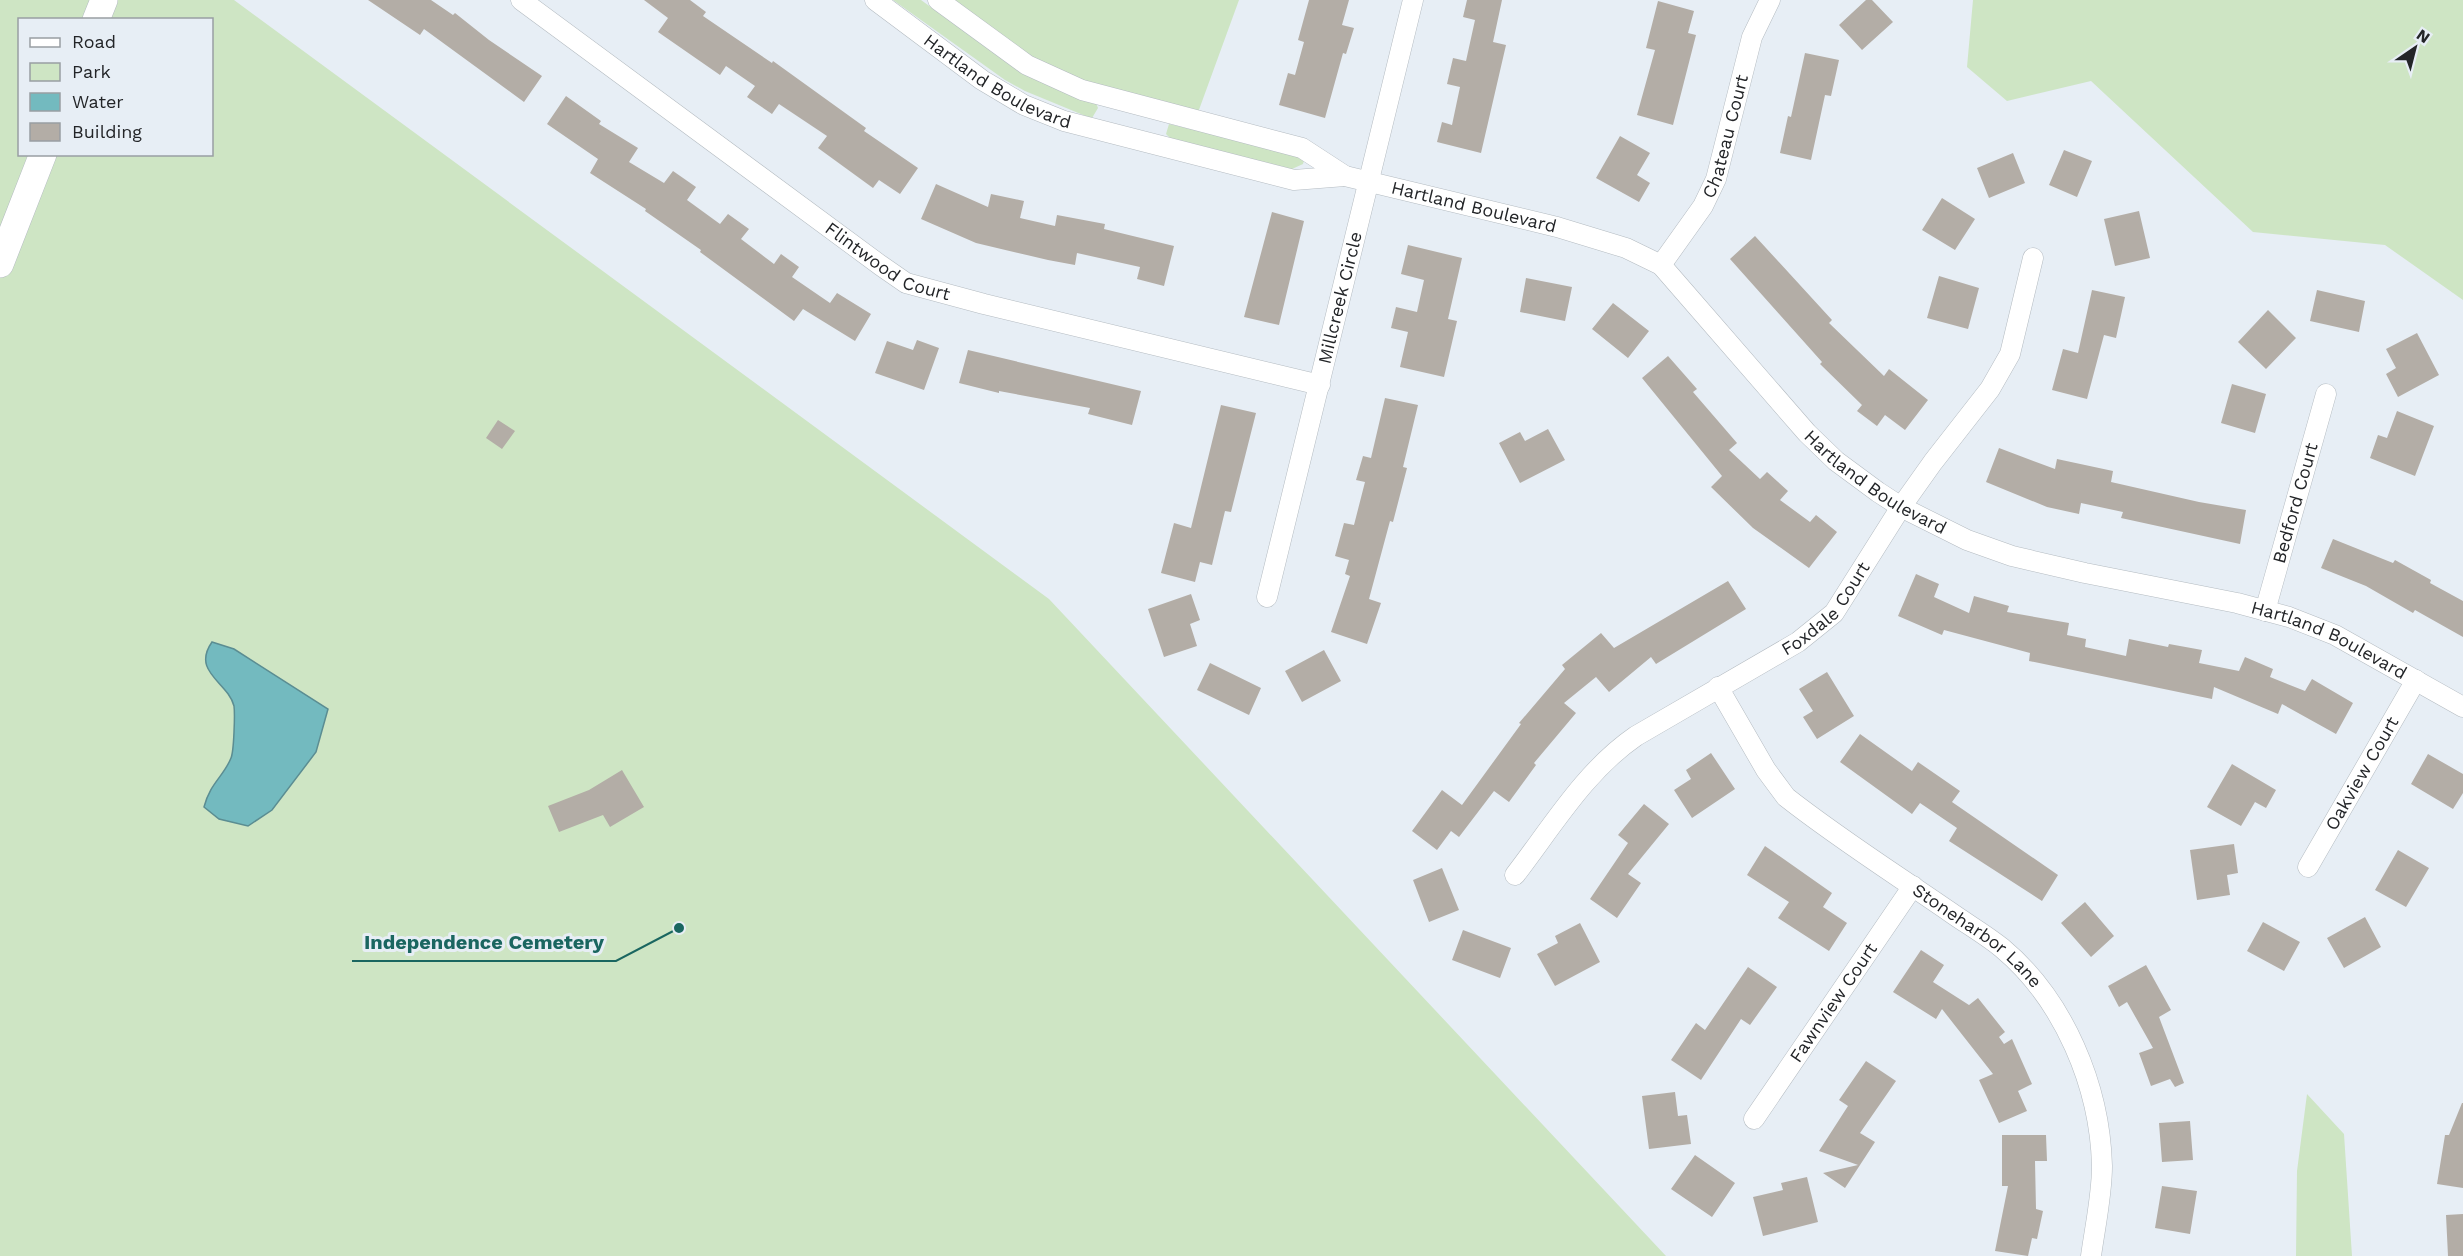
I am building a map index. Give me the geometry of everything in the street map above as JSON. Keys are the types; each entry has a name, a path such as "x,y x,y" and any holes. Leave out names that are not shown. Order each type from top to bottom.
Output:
{"main road":[{"path":"97,18 104,0"},
{"path":"0,264 42,156"}],"street":[{"name":"Flintwood Court","path":"521,0 906,283 1320,385"},
{"name":"Hartland Boulevard","path":"874,0 982,80 1024,105 1064,122 1294,180 1345,176"},
{"name":"Hartland Boulevard","path":"938,0 1027,65 1082,90 1302,148 1345,176 1557,227 1626,248 1661,265 1807,433 1836,461 1901,507 1966,540 2012,556 2237,603 2289,617 2335,636 2463,707"},
{"name":"Millcreek Circle","path":"1267,597 1413,0"},
{"name":"Chateau Court","path":"1661,265 1703,206 1716,179 1752,37 1770,0"},
{"name":"Foxdale Court","path":"1515,875 1595,769 1613,751 1718,687 1798,642 1834,613 1901,507 1990,390 2010,354 2033,258"},
{"name":"Bedford Court","path":"2265,610 2326,394"},
{"name":"Oakview Court","path":"2308,867 2416,680"},
{"name":"Stoneharbor Lane","path":"1718,687 1766,770 1786,796 2003,949 2035,983 2057,1014 2072,1040 2094,1106 2102,1167 2091,1256"},
{"name":"Fawnview Court","path":"1754,1119 1913,886"}],"green space":[{"path":"0,0 234,0 1049,599 1666,1256 0,1256"},
{"path":"893,0 921,0 993,52 1096,103 1098,108 1092,118 1025,91 1005,80"},
{"path":"938,0 1239,0 1196,118 1082,90"},
{"path":"1973,0 2463,0 2463,300 2385,245 2253,232 2091,81 2007,101 1967,67"},
{"path":"1169,124 1298,154 1304,160 1303,164 1292,169 1171,139 1166,134"},
{"path":"2307,1094 2344,1134 2352,1256 2296,1256 2297,1171"}],"water":[{"path":"212,642 234,649 328,709 316,752 272,810 248,826 219,819 204,807 213,786 231,758 234,732 234,706 225,690 208,669 206,661"}],"building":[{"path":"368,0 431,0 453,15 455,13 489,40 542,76 524,102 424,29 420,35"},
{"path":"644,0 690,0 706,12 703,16 772,63 773,61 866,128 864,131 918,168 900,194 879,180 873,188 818,148 827,136 779,104 772,114 747,97 755,86 726,66 720,75 658,32 668,18"},
{"path":"1309,0 1349,0 1342,25 1354,28 1346,54 1343,53 1325,118 1279,105 1288,73 1295,75 1304,42 1298,40"},
{"path":"1467,0 1502,0 1493,42 1506,45 1481,153 1437,142 1442,122 1452,125 1460,87 1447,84 1453,58 1466,61 1475,20 1463,17"},
{"path":"1866,0 1872,0 1893,22 1862,50 1839,25"},
{"path":"1658,1 1694,11 1688,33 1696,35 1673,125 1637,115 1655,50 1646,48"},
{"path":"1805,53 1839,60 1831,96 1825,95 1811,160 1780,153 1788,116 1791,117"},
{"path":"566,96 601,121 599,124 638,148 629,162 664,183 673,171 696,187 687,200 720,224 728,214 749,229 741,239 774,264 781,254 799,267 792,277 830,303 837,293 871,314 855,341 803,309 794,321 700,252 701,250 645,211 646,209 590,173 598,159 547,124"},
{"path":"1620,136 1650,153 1637,175 1650,183 1639,202 1596,178"},
{"path":"2064,150 2092,161 2077,197 2049,185"},
{"path":"2013,153 2025,183 1989,198 1977,168"},
{"path":"936,184 988,207 991,194 1024,201 1020,218 1055,226 1057,215 1105,224 1104,229 1174,246 1164,286 1137,279 1140,267 1077,253 1075,265 1048,260 976,243 921,219"},
{"path":"1942,198 1975,219 1955,250 1922,230"},
{"path":"2139,211 2150,258 2115,266 2104,219"},
{"path":"1272,212 1304,221 1279,325 1244,317"},
{"path":"1755,236 1832,320 1829,323 1884,376 1889,369 1928,400 1905,430 1885,415 1877,426 1857,411 1862,405 1820,364 1822,362 1730,259"},
{"path":"1408,245 1462,258 1448,319 1457,321 1444,377 1400,367 1408,332 1391,328 1396,307 1417,312 1424,280 1401,274"},
{"path":"1939,276 1979,288 1968,329 1927,318"},
{"path":"1526,278 1572,287 1565,321 1520,312"},
{"path":"2092,290 2125,297 2116,338 2104,335 2087,399 2052,390 2063,349 2078,353"},
{"path":"2317,290 2365,301 2359,332 2310,321"},
{"path":"1613,303 1649,331 1628,358 1592,329"},
{"path":"2268,310 2296,338 2266,369 2238,342"},
{"path":"2417,333 2439,375 2398,397 2386,374 2396,368 2386,349"},
{"path":"917,340 939,348 924,390 875,373 887,341 913,350"},
{"path":"968,350 1141,391 1132,425 1088,414 1090,408 999,391 999,393 959,383"},
{"path":"1668,356 1697,389 1693,392 1737,443 1729,450 1760,479 1767,472 1788,491 1780,500 1810,522 1816,515 1837,532 1809,568 1753,528 1711,487 1722,476 1642,378"},
{"path":"2232,384 2266,394 2255,433 2221,423"},
{"path":"1385,398 1418,405 1403,467 1407,468 1369,599 1381,603 1367,644 1331,632 1350,576 1345,574 1349,560 1335,556 1344,523 1354,525 1365,482 1356,480 1363,456 1371,458"},
{"path":"1221,405 1256,413 1231,512 1225,511 1212,565 1200,562 1195,582 1161,573 1174,523 1191,528"},
{"path":"2397,411 2434,426 2415,476 2370,458 2378,435 2387,438"},
{"path":"498,420 515,431 502,449 486,438"},
{"path":"1548,429 1565,460 1520,483 1499,443 1520,432 1525,441"},
{"path":"1999,448 2055,469 2057,459 2113,471 2111,482 2246,510 2240,544 2121,518 2123,512 2081,503 2079,514 2047,507 1986,482"},
{"path":"2333,539 2393,563 2395,560 2463,601 2463,637 2415,610 2413,613 2366,586 2321,568"},
{"path":"1916,574 1939,584 1934,597 1969,613 1974,596 2009,606 2007,612 2069,623 2067,635 2086,639 2085,647 2126,656 2129,639 2168,647 2169,644 2202,650 2199,663 2239,671 2245,657 2273,669 2270,677 2305,691 2312,679 2353,703 2336,734 2282,704 2278,714 2214,687 2212,699 2029,661 2030,653 1944,630 1942,635 1898,616"},
{"path":"1728,581 1746,609 1656,664 1651,657 1609,692 1596,677 1564,703 1576,713 1534,763 1536,765 1509,802 1494,791 1459,837 1451,831 1437,850 1412,831 1442,790 1462,805 1521,724 1519,723 1565,669 1562,665 1601,633 1614,648"},
{"path":"1191,594 1200,620 1190,624 1197,646 1164,657 1148,609"},
{"path":"1324,650 1341,681 1302,702 1285,671"},
{"path":"1210,663 1261,688 1249,715 1197,690"},
{"path":"1827,672 1854,716 1817,739 1803,717 1813,711 1799,689"},
{"path":"1860,734 1912,771 1918,762 1960,791 1952,802 2058,875 2042,901 1949,841 1957,828 1920,803 1912,814 1840,762"},
{"path":"1711,753 1735,789 1692,818 1674,790 1691,779 1686,770"},
{"path":"2428,754 2463,774 2463,793 2453,809 2411,784"},
{"path":"2232,764 2276,790 2266,808 2255,802 2241,826 2207,807"},
{"path":"622,770 644,807 610,827 603,815 559,832 548,806 589,790"},
{"path":"1644,804 1669,824 1628,874 1641,883 1617,918 1590,899 1628,843 1618,835"},
{"path":"2234,844 2238,873 2227,875 2230,895 2197,900 2190,850"},
{"path":"1765,846 1832,893 1823,907 1847,923 1829,951 1778,918 1789,902 1747,875"},
{"path":"2398,850 2429,868 2406,907 2375,890"},
{"path":"1442,868 1459,910 1429,922 1413,880"},
{"path":"2085,902 2114,936 2091,957 2061,923"},
{"path":"2365,917 2381,947 2344,968 2327,938"},
{"path":"2263,922 2300,942 2284,971 2247,951"},
{"path":"1580,923 1600,962 1555,986 1537,954 1558,943 1555,936"},
{"path":"1463,930 1511,948 1500,978 1452,960"},
{"path":"1921,950 1944,965 1933,982 1969,1005 1978,998 2005,1032 1999,1037 2004,1044 2012,1039 2032,1084 2018,1091 2027,1111 1999,1123 1979,1080 1993,1074 1942,1009 1936,1019 1893,992"},
{"path":"2146,965 2171,1010 2159,1017 2184,1083 2175,1087 2170,1079 2151,1086 2139,1053 2153,1048 2127,1002 2119,1007 2108,986"},
{"path":"1748,967 1777,987 1750,1025 1741,1019 1701,1080 1671,1060 1696,1023 1705,1030"},
{"path":"1866,1061 1896,1081 1860,1133 1875,1142 1845,1188 1823,1173 1858,1165 1819,1151 1848,1106 1839,1100"},
{"path":"1675,1092 1678,1116 1687,1115 1691,1144 1649,1149 1642,1096"},
{"path":"2462,1103 2463,1188 2437,1184 2445,1135 2449,1135"},
{"path":"2190,1121 2193,1160 2162,1162 2159,1123"},
{"path":"2002,1135 2046,1135 2047,1161 2035,1161 2036,1209 2043,1211 2037,1239 2032,1238 2028,1256 1995,1251 2008,1186 2002,1186"},
{"path":"1695,1155 1735,1183 1712,1217 1671,1189"},
{"path":"1807,1177 1818,1222 1763,1236 1753,1197 1783,1190 1781,1183"},
{"path":"2162,1186 2197,1191 2190,1234 2155,1228"},
{"path":"2463,1214 2463,1256 2448,1256 2446,1215"}],"place":[{"name":"Independence Cemetery","path":"679,928"}]}
